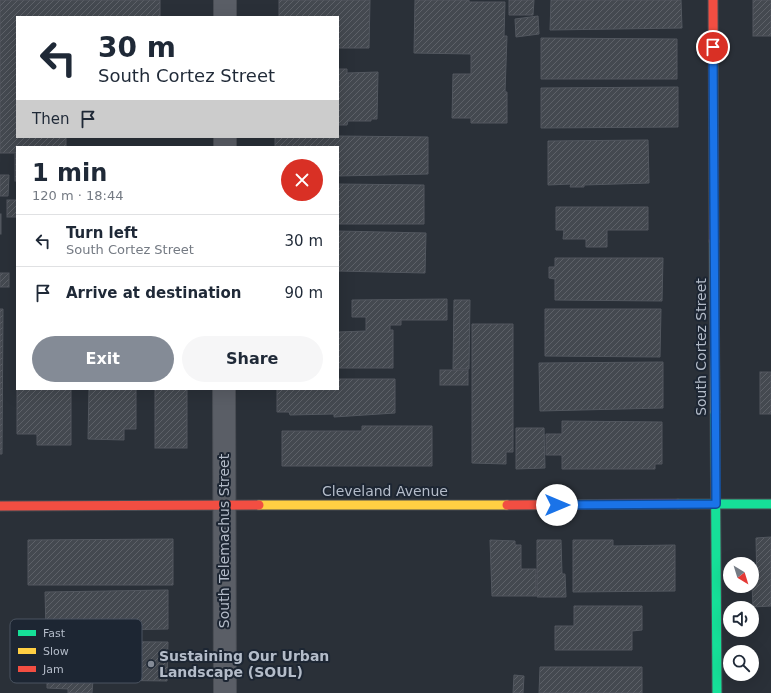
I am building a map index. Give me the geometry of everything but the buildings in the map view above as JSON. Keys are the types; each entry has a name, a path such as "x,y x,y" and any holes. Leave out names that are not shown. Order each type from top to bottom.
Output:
{"street":[{"path":"225,0 225,16"},
{"name":"South Cortez Street","path":"713,0 717,693"},
{"name":"South Telemachus Street","path":"224,390 225,693"},
{"name":"Cleveland Avenue","path":"0,506 771,504"}],"traffic: fast":[{"path":"715,412 717,693"},
{"path":"678,504 771,504"}],"traffic: slow":[{"path":"714,241 715,412"},
{"path":"259,505 507,505"}],"traffic: jam":[{"path":"713,0 714,241"},
{"path":"507,505 678,504"},
{"path":"0,506 259,505"}],"place":[{"name":"Sustaining Our Urban Landscape (SOUL)","path":"151,664"}],"route":[{"path":"557,505 716,504 713,47"}]}
